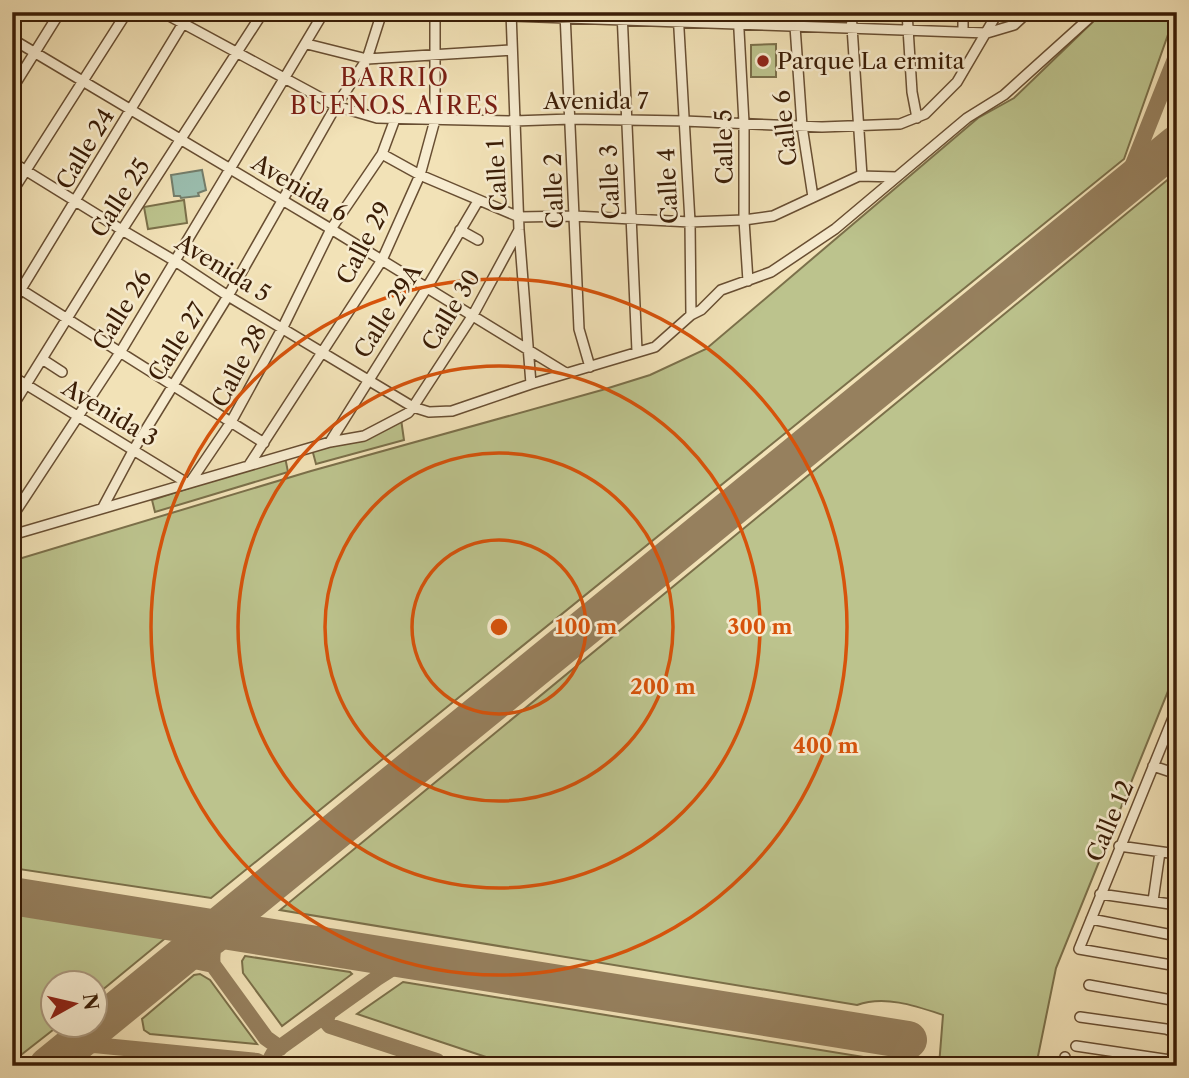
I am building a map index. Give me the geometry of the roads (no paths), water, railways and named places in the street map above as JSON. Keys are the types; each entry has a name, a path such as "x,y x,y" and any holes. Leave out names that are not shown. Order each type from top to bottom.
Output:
{"street":[{"path":"12,89 60,12"},
{"path":"12,192 127,12"},
{"name":"Avenida 7","path":"162,12 336,106 377,118 684,121 802,126 900,124 918,118 934,107 957,82 998,12"},
{"name":"Calle 24","path":"12,304 190,12"},
{"name":"Calle 25","path":"12,407 263,12"},
{"name":"Calle 26","path":"13,514 121,351 324,12"},
{"name":"Calle 27","path":"103,507 134,449 228,296 336,106 367,59 382,12"},
{"name":"Calle 29","path":"249,465 382,260 420,175 435,120 435,12"},
{"name":"Calle 5","path":"737,12 744,123 744,220 748,281"},
{"name":"Calle 6","path":"794,12 802,126 813,197"},
{"path":"851,12 862,176"},
{"path":"907,12 912,92 918,118"},
{"path":"963,12 963,32"},
{"path":"511,14 678,17 795,28 852,27 987,33 1014,25 1028,12"},
{"path":"12,535 330,442 364,436 408,413 413,407 429,412 452,411 655,347 721,290 771,272 835,229 967,118 1004,95 1096,12"},
{"name":"Calle 1","path":"511,14 520,251 531,384"},
{"name":"Calle 2","path":"565,15 579,329 590,367"},
{"name":"Calle 3","path":"622,16 637,351"},
{"name":"Calle 4","path":"678,17 690,222 691,315"},
{"name":"Avenida 6","path":"12,39 566,373"},
{"path":"307,44 367,59 512,50"},
{"name":"Calle 28","path":"189,482 231,422 331,229 382,154 395,119"},
{"path":"382,154 420,175 519,217 574,216 690,222 744,220 773,216 862,176 897,177"},
{"name":"Avenida 5","path":"12,162 413,407"},
{"name":"Calle 29A","path":"330,442 478,201"},
{"path":"460,230 478,240"},
{"name":"Calle 30","path":"413,407 473,315 519,230"},
{"path":"509,248 520,251"},
{"path":"12,284 264,443"},
{"path":"42,359 62,372"},
{"name":"Avenida 3","path":"12,376 76,417 189,482"},
{"name":"Calle 12","path":"1177,708 1079,949 1177,966"},
{"path":"1153,765 1177,774"},
{"path":"1119,846 1176,852"},
{"path":"1153,901 1160,852"},
{"path":"1100,894 1177,905"},
{"path":"1091,919 1177,936"},
{"path":"1089,985 1176,1001"},
{"path":"1076,1046 1174,1062 1177,988"},
{"path":"1080,1017 1176,1032"}],"place":[{"name":"Parque La ermita","path":"763,61"}],"district":[{"name":"BARRIO BUENOS AIRES","path":"395,91"}]}
